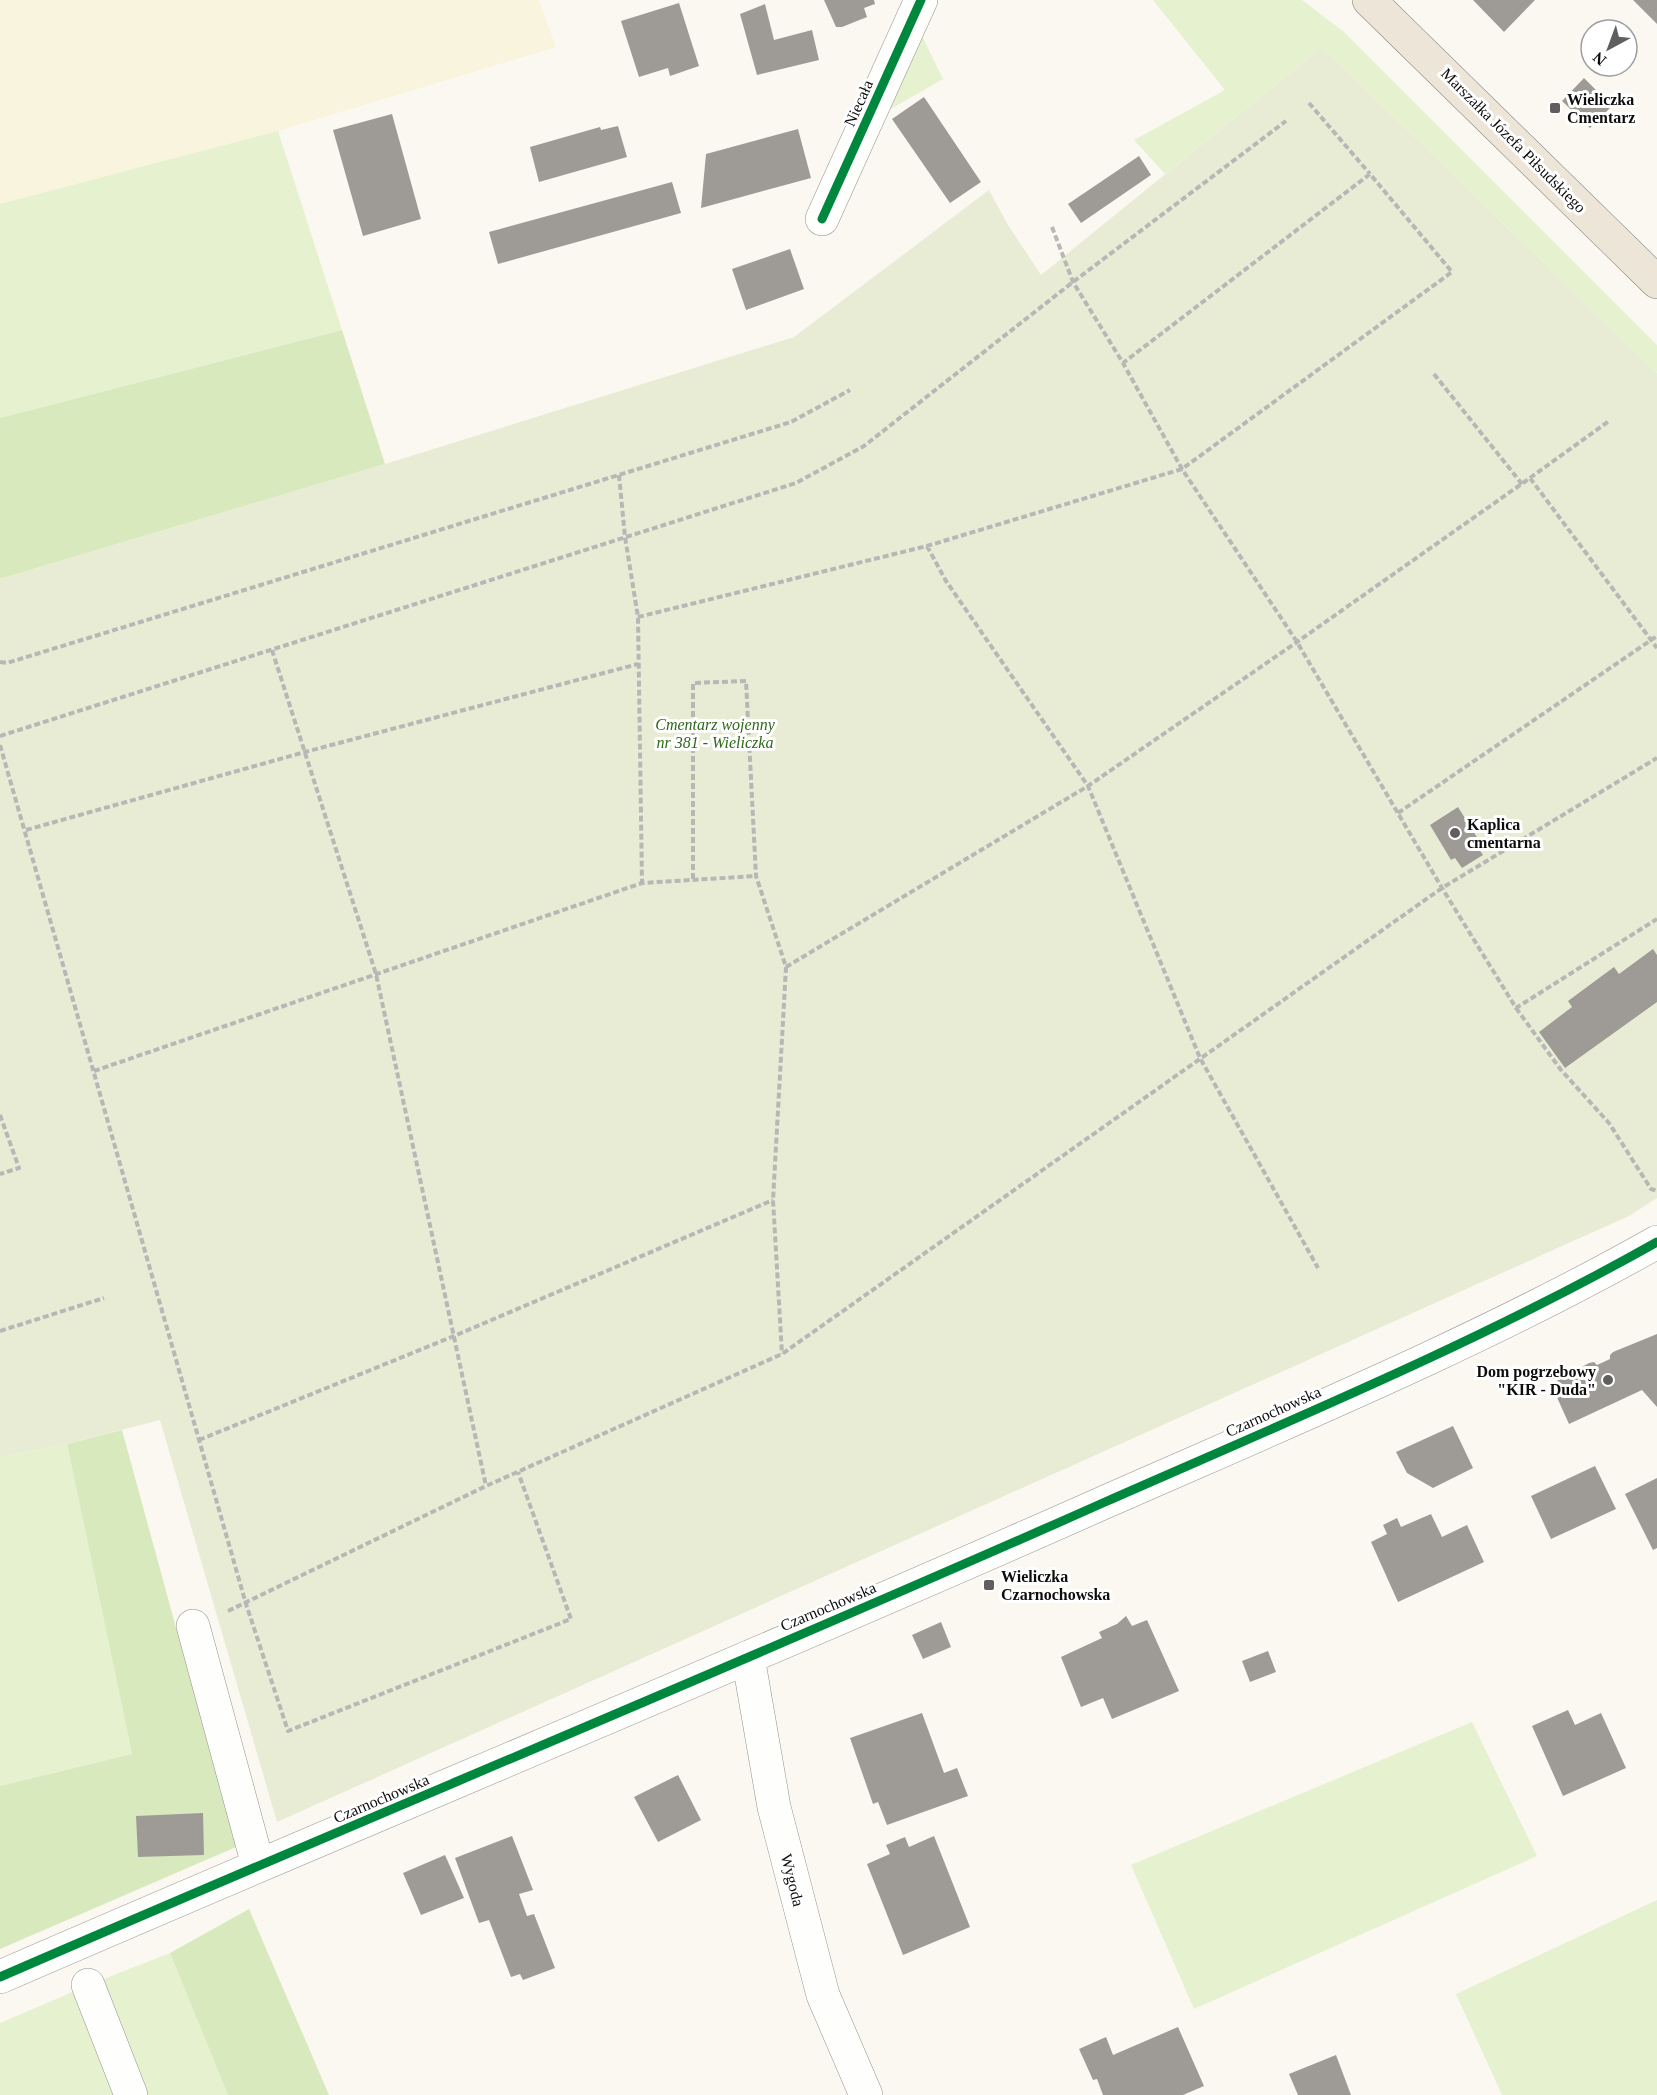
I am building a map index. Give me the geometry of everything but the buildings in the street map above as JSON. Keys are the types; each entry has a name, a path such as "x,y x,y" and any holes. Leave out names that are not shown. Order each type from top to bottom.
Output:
{"main road":[{"name":"Marszałka Józefa Piłsudskiego","path":"1369,0 1657,282"}],"street":[{"name":"Niecała","path":"822,219 921,0"},
{"name":"Czarnochowska","path":"0,1977 1042,1531 1483,1333 1657,1242"},
{"path":"194,1626 258,1865"},
{"name":"Wygoda","path":"748,1657 774,1807 823,1995 866,2095"},
{"path":"88,1985 131,2095"}],"path":[{"path":"638,617 927,546 1182,469 1452,272 1310,103"},
{"path":"0,736 796,483 864,446 1073,282 1286,121"},
{"path":"1123,363 1370,174"},
{"path":"1052,227 1073,282 1123,363 1182,469 1297,642 1442,888 1516,1008 1561,1070 1609,1123 1651,1189 1657,1191"},
{"path":"1434,374 1522,484"},
{"path":"0,662 7,663 791,422 850,390"},
{"path":"786,968 1088,786 1297,642 1609,421"},
{"path":"619,475 625,537 638,617 642,883"},
{"path":"1530,478 1657,648"},
{"path":"927,546 946,581 1088,786 1200,1058 1318,1268"},
{"path":"1398,813 1657,636"},
{"path":"272,650 376,974 486,1486"},
{"path":"26,830 305,752 639,664"},
{"path":"693,879 693,683 746,681 756,876 786,968 773,1200 782,1354"},
{"path":"0,745 246,1604 288,1731 572,1619 518,1472"},
{"path":"246,1604 486,1486 782,1354 1442,888 1657,758"},
{"path":"94,1071 642,883 756,876"},
{"path":"1516,1008 1657,920"},
{"path":"0,1115 19,1168 0,1174"},
{"path":"199,1440 454,1336 773,1200"},
{"path":"0,1331 104,1298"}],"shaded area":[{"path":"0,0 539,0 556,47 278,131 0,204"}],"green space":[{"path":"1153,0 1302,0 1344,32 1657,345 1657,373 1322,47 1165,174 1134,140 1225,90"},
{"path":"921,34 943,79 884,113"},
{"name":"Cmentarz wojenny nr 381 - Wieliczka","path":"1322,47 1657,373 1657,1198 1629,1216 277,1822 160,1420 67,1444 0,1457 0,579 385,464 794,337 989,190 1008,225 1041,275"},
{"path":"278,131 342,330 0,418 0,204"},
{"path":"342,330 385,464 0,579 0,418"},
{"path":"122,1430 236,1847 0,1949 0,1786 132,1754 67,1444"},
{"path":"67,1444 132,1754 0,1786 0,1457"},
{"path":"1472,1722 1537,1856 1194,2009 1131,1865"},
{"path":"1657,1900 1657,2095 1502,2095 1456,1994"},
{"path":"249,1909 329,2095 228,2095 170,1953"},
{"path":"170,1953 228,2095 0,2095 0,2023"}],"cycle path":[{"path":"822,219 921,0"},
{"path":"0,1977 968,1563 1315,1410 1454,1347 1590,1279 1657,1242"}],"place":[{"name":"Wieliczka Cmentarz","path":"1555,108"},
{"name":"Kaplica cmentarna","path":"1455,833"},
{"name":"Dom pogrzebowy \"KIR - Duda\"","path":"1608,1380"},
{"name":"Wieliczka Czarnochowska","path":"989,1585"}]}
